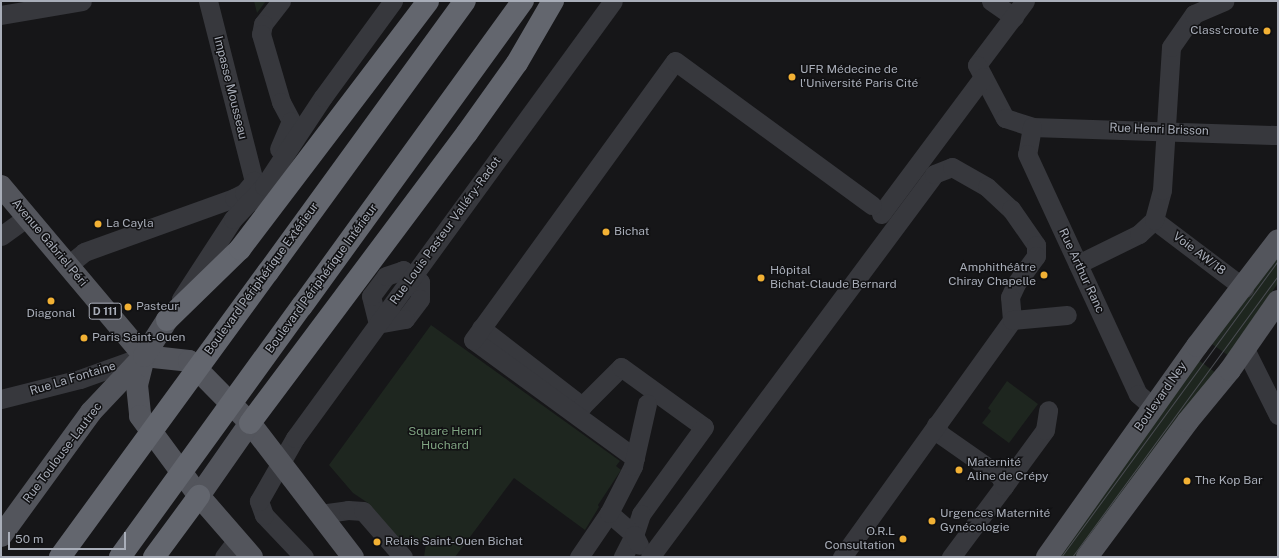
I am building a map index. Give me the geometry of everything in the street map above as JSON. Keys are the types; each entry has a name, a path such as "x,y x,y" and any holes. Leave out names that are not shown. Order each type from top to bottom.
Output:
{"highway":[{"path":"167,320 240,249 428,1"},
{"name":"Boulevard Périphérique Extérieur","path":"60,557 465,1"},
{"name":"Boulevard Périphérique Intérieur","path":"120,557 523,1"},
{"path":"250,423 467,133 516,63 553,1"},
{"path":"154,557 199,496"}],"main road":[{"name":"Avenue Gabriel Péri","path":"1,186 144,356"},
{"name":"Boulevard Ney","path":"1047,557 1197,346 1244,288 1278,240"},
{"path":"1086,557 1188,421 1230,370 1244,347 1278,301"},
{"path":"167,320 144,356 137,385 140,416 199,496 251,557"},
{"path":"144,356 189,361 250,423 353,557"},
{"name":"Rue Toulouse-Lautrec","path":"1,536 91,412 144,356"},
{"path":"199,496 250,423"}],"street":[{"path":"1,15 82,1"},
{"name":"Impasse Mousseau","path":"208,1 253,178"},
{"path":"281,1 263,24 261,34 281,102 299,121"},
{"path":"167,320 233,219 238,204 253,178 279,149 299,121 393,1"},
{"name":"Rue Louis Pasteur Valléry-Radot","path":"304,557 264,514 260,501 281,462 295,438 613,1"},
{"path":"991,1 1014,16"},
{"path":"635,458 473,340 675,61 877,210 983,77 977,65 1025,1"},
{"path":"1078,264 1139,234 1154,220 1162,196 1170,47 1194,14 1224,1"},
{"name":"Rue Henri Brisson","path":"983,77 1005,118 1032,127 1166,130 1277,138"},
{"path":"67,266 84,252 238,204 264,186 299,121"},
{"name":"Rue Arthur Ranc","path":"1032,127 1027,154 1138,394 1154,408"},
{"path":"650,557 934,174 952,167 987,187 1011,209 1036,246 1036,256 1016,284 1010,297 1012,320 842,557"},
{"path":"1,236 27,217"},
{"name":"Voie AW/18","path":"1154,220 1244,288"},
{"path":"1012,320 1067,316"},
{"path":"481,328 582,406 621,367 704,427 641,514 634,535 623,557"},
{"path":"1244,347 1278,413"},
{"name":"Rue La Fontaine","path":"1,399 80,379 144,356"},
{"path":"584,555 609,513 635,458 647,404"},
{"path":"951,557 1045,430 1048,410"},
{"path":"936,425 940,434 1000,476 1004,486"},
{"path":"320,514 348,510 363,511 403,557"},
{"path":"609,513 634,535 645,557"},
{"path":"224,557 237,540"}],"green space":[{"path":"254,1 266,1 257,13"},
{"path":"1278,253 1278,283 1229,356 1209,342"},
{"name":"Square Henri Huchard","path":"431,325 620,461 616,466 621,470 598,505 599,507 585,530 514,478 455,557 424,557 426,543 398,540 368,503 353,493 329,465"},
{"path":"1197,359 1216,373 1078,557 1055,557"},
{"path":"1007,381 1038,404 1009,443 982,423 991,411 988,408"}],"tram line":[{"path":"1061,557 1278,261"},
{"path":"1072,557 1278,276"}],"place":[{"name":"Class'croute","path":"1267,31"},
{"name":"UFR Médecine de l'Université Paris Cité","path":"792,77"},
{"name":"La Cayla","path":"98,224"},
{"name":"Bichat","path":"606,232"},
{"name":"Amphithéâtre Chiray Chapelle","path":"1044,275"},
{"name":"Hôpital Bichat-Claude Bernard","path":"761,278"},
{"name":"Diagonal","path":"51,301"},
{"name":"Pasteur","path":"128,307"},
{"name":"Paris Saint-Ouen","path":"84,338"},
{"name":"Maternité Aline de Crépy","path":"959,470"},
{"name":"The Kop Bar","path":"1187,481"},
{"name":"Urgences Maternité Gynécologie","path":"932,521"},
{"name":"O.R.L Consultation","path":"903,539"},
{"name":"Relais Saint-Ouen Bichat","path":"377,542"}]}
